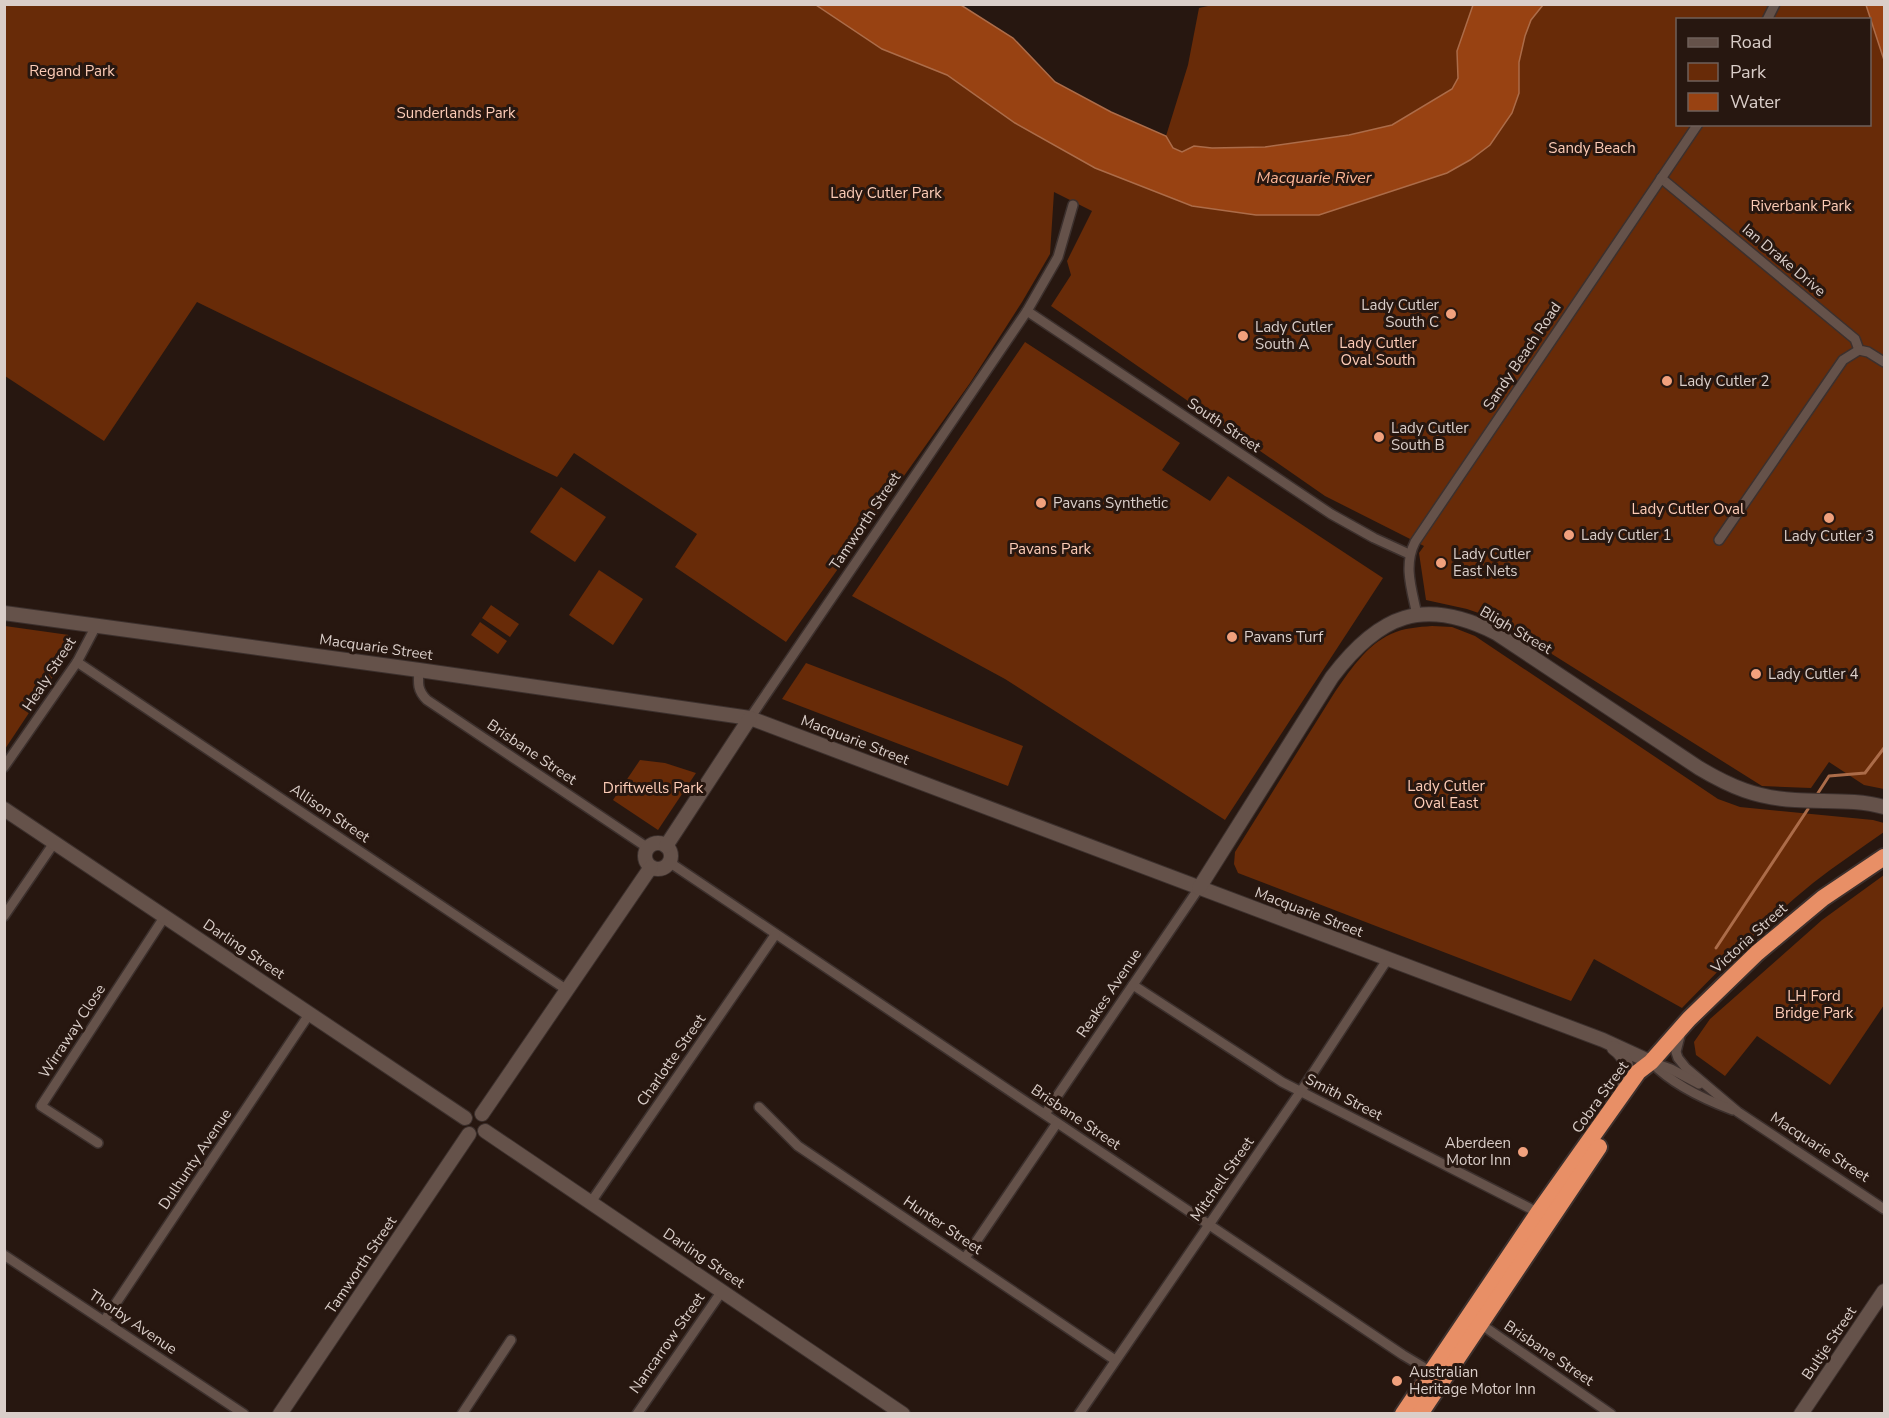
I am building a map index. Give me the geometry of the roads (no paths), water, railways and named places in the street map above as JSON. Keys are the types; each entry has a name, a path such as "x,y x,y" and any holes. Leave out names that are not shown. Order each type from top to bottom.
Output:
{"highway":[{"name":"Victoria Street","path":"1651,1062 1689,1019 1792,923 1823,898 1884,857"},
{"name":"Cobra Street","path":"1403,1413 1431,1373 1475,1321 1638,1072 1651,1062"},
{"name":"Cobra Street","path":"1544,1216 1646,1076 1651,1062"},
{"name":"Cobra Street","path":"1420,1413 1463,1350 1475,1321"}],"street":[{"path":"1768,18 1775,4"},
{"name":"Sandy Beach Road","path":"1409,554 1422,530 1697,126"},
{"name":"Ian Drake Drive","path":"1661,178 1850,334 1855,339 1858,350 1868,352 1884,362"},
{"name":"Tamworth Street","path":"666,846 750,718 1028,311 1058,257 1073,205"},
{"name":"South Street","path":"1028,311 1331,514 1409,554"},
{"path":"1719,540 1843,360 1858,350"},
{"path":"1409,554 1409,581 1417,615"},
{"name":"Macquarie Street","path":"4,613 750,718 1603,1040 1671,1069 1722,1097"},
{"name":"Bligh Street","path":"1199,888 1332,677 1347,657 1364,640 1381,628 1397,620 1417,615 1446,615 1463,618 1496,633 1699,768 1732,787 1751,794 1773,798 1864,803 1884,807"},
{"name":"Healy Street","path":"4,767 76,662 96,626"},
{"name":"Allison Street","path":"76,662 567,990"},
{"name":"Brisbane Street","path":"419,670 417,686 427,700 648,848"},
{"name":"Darling Street","path":"4,809 465,1118"},
{"path":"4,916 54,843"},
{"path":"658,843 666,846 670,852 669,862 659,869 651,867 646,860 648,848 658,843"},
{"name":"Brisbane Street","path":"669,862 1431,1373"},
{"path":"482,1114 651,867"},
{"name":"Reakes Avenue","path":"1045,1114 1199,888"},
{"name":"Wirraway Close","path":"98,1143 41,1106 165,916"},
{"name":"Charlotte Street","path":"591,1202 775,935"},
{"name":"Mitchell Street","path":"1079,1413 1300,1092 1387,960"},
{"name":"Smith Street","path":"1133,985 1300,1092 1544,1216"},
{"name":"Dulhunty Avenue","path":"104,1321 310,1013"},
{"name":"Macquarie Street","path":"1689,1019 1677,1044 1678,1058 1686,1068 1738,1112 1884,1209"},
{"path":"1603,1040 1620,1052 1626,1061 1627,1074 1617,1103"},
{"name":"Macquarie Street","path":"1651,1062 1666,1077 1701,1097 1738,1112"},
{"name":"Hunter Street","path":"759,1107 798,1146 1116,1360"},
{"path":"475,1112 482,1114 486,1120 485,1131 476,1136 468,1134 464,1129 465,1118 475,1112"},
{"path":"965,1258 1057,1123"},
{"name":"Darling Street","path":"485,1131 903,1413"},
{"name":"Tamworth Street","path":"280,1413 468,1134"},
{"name":"Thorby Avenue","path":"4,1255 244,1413"},
{"name":"Nancarrow Street","path":"642,1412 722,1291"},
{"name":"Bultje Street","path":"1801,1413 1884,1291"},
{"name":"Brisbane Street","path":"1475,1321 1611,1413"},
{"path":"462,1413 511,1340"},
{"path":"1431,1373 1443,1372 1463,1350"}],"water":[{"name":"Macquarie River","path":"816,5 961,5 1013,38 1055,82 1111,112 1166,136 1173,148 1182,152 1194,146 1265,147 1349,135 1392,125 1452,89 1458,78 1457,51 1473,5 1543,5 1531,20 1525,36 1519,62 1519,93 1512,113 1490,145 1470,160 1447,173 1319,215 1256,215 1192,206 1095,168 1015,123 947,75 882,49"},
{"path":"1866,5 1884,5 1884,60 1871,18"}],"waterway":[{"path":"1818,793 1829,776 1865,773 1884,748"},
{"path":"1716,948 1808,809"}],"place":[{"name":"Lady Cutler South C","path":"1451,314"},
{"name":"Lady Cutler South A","path":"1243,336"},
{"name":"Lady Cutler 2","path":"1667,381"},
{"name":"Lady Cutler South B","path":"1379,437"},
{"name":"Pavans Synthetic","path":"1041,503"},
{"name":"Lady Cutler 3","path":"1829,518"},
{"name":"Lady Cutler 1","path":"1569,535"},
{"name":"Lady Cutler East Nets","path":"1441,563"},
{"name":"Pavans Turf","path":"1232,637"},
{"name":"Lady Cutler 4","path":"1756,674"},
{"name":"Aberdeen Motor Inn","path":"1523,1152"},
{"name":"Australian Heritage Motor Inn","path":"1397,1381"}],"park label":[{"name":"Regand Park","path":"72,71"},
{"name":"Sunderlands Park","path":"456,113"},
{"name":"Sandy Beach","path":"1592,148"},
{"name":"Lady Cutler Park","path":"886,193"},
{"name":"Riverbank Park","path":"1801,206"},
{"name":"Lady Cutler Oval South","path":"1378,352"},
{"name":"Lady Cutler Oval","path":"1688,509"},
{"name":"Pavans Park","path":"1050,549"},
{"name":"Driftwells Park","path":"653,788"},
{"name":"Lady Cutler Oval East","path":"1446,794"},
{"name":"LH Ford Bridge Park","path":"1814,1004"}]}
